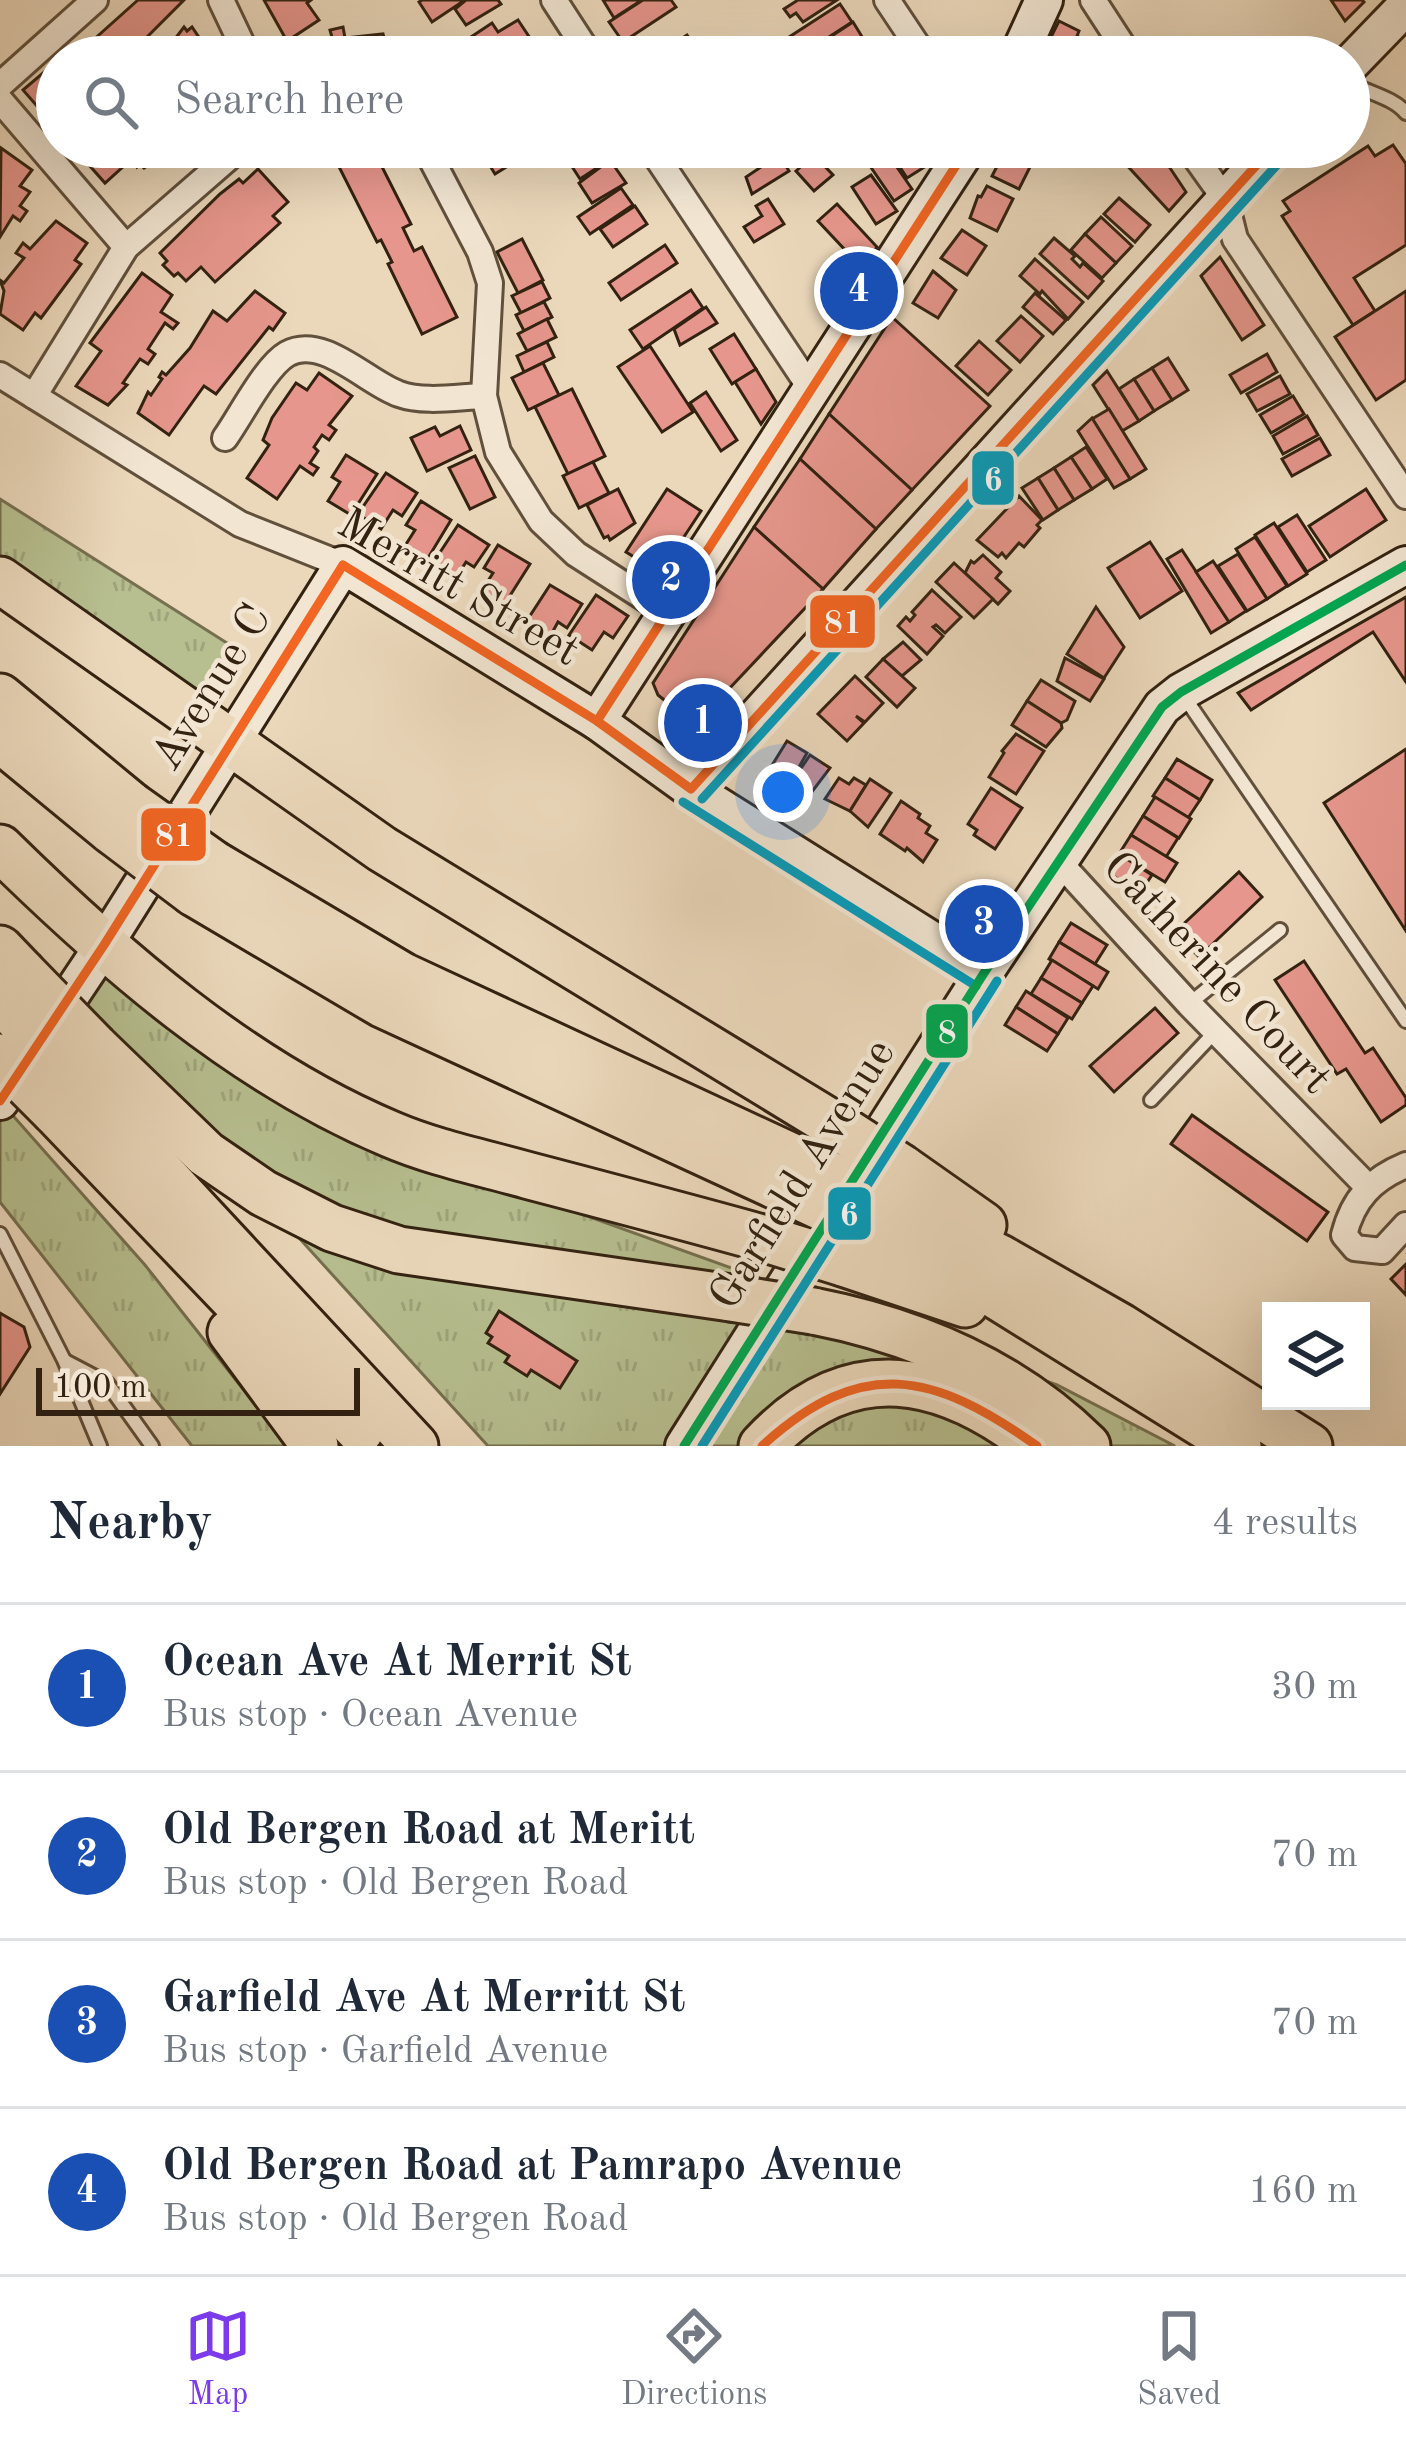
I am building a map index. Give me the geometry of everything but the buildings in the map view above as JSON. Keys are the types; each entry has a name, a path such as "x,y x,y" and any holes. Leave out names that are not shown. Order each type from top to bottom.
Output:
{"highway":[{"path":"0,580 382,849 846,1132 873,1215 934,1292 1113,1344 1238,1446"},
{"path":"0,697 121,818"},
{"path":"0,739 204,879 873,1215 1310,1446"},
{"path":"0,848 104,945 270,1071 392,1135 770,1240 873,1215"},
{"path":"6,980 75,1080 139,1204 143,1221 315,1446"},
{"path":"0,1057 75,1080 206,1154 263,1193 332,1228 399,1250 813,1311 889,1329 970,1361 1041,1407 1087,1446"},
{"path":"75,1080 415,1446"},
{"path":"139,1204 374,1446"},
{"path":"762,1446 820,1400 885,1384 950,1393 995,1415 1037,1446"}],"main road":[{"path":"1028,36 1044,0"},
{"path":"1370,43 1406,6"},
{"path":"597,721 954,168"},
{"path":"691,789 1254,168"},
{"name":"Merritt Street","path":"343,565 597,721 691,789 984,973"},
{"name":"Avenue C","path":"0,1101 343,565"},
{"name":"Garfield Avenue","path":"684,1446 984,973 1162,707 1406,565"}],"street":[{"path":"55,36 95,0"},
{"path":"221,0 238,36"},
{"path":"554,0 577,36"},
{"path":"887,0 911,36"},
{"path":"1093,0 1116,36"},
{"path":"0,85 36,53"},
{"path":"0,100 36,142"},
{"path":"58,168 126,247"},
{"path":"34,396 126,247 218,168"},
{"path":"436,168 473,237 490,283 484,396 498,452 541,521 576,554 668,614"},
{"path":"664,168 811,389"},
{"path":"1203,168 1225,200 1234,239 1406,496"},
{"path":"225,438 271,370 286,354 304,350 320,351 399,394 484,396"},
{"name":"Merritt Street","path":"0,375 241,524 343,565"},
{"name":"Catherine Court","path":"1060,863 1368,1187"},
{"path":"1406,1166 1368,1187 1351,1209 1344,1234 1355,1248 1382,1251 1406,1225"}],"lane":[{"path":"1370,95 1403,103"},
{"path":"1181,692 1406,1021"},
{"path":"1190,1004 1280,930"},
{"path":"1151,1100 1216,1032"},
{"path":"0,1234 64,1360 100,1446"},
{"path":"64,1360 107,1383 152,1446"}],"green space":[{"path":"0,499 238,650 205,708 0,567"},
{"path":"111,972 378,1141 1057,1385 1175,1446 488,1446 82,999"},
{"path":"0,1101 145,1265 288,1446 192,1446 0,1202"}],"transit line":[{"name":"81","path":"597,721 954,168"},
{"name":"81","path":"343,565 597,721 691,789 1254,168"},
{"name":"6","path":"702,799 1274,168"},
{"name":"81","path":"0,1101 343,565"},
{"name":"8","path":"684,1446 984,973 1162,707 1406,565"},
{"name":"6","path":"683,802 976,986"},
{"name":"6","path":"702,1446 997,981"},
{"name":"81","path":"762,1446 833,1397 866,1386 898,1384 931,1389 964,1402 1037,1446"}],"place":[{"name":"Old Bergen Road at Pamrapo Avenue","path":"859,291"},
{"name":"Old Bergen Road at Meritt","path":"671,580"},
{"name":"Ocean Ave At Merrit St","path":"703,723"},
{"name":"Garfield Ave At Merritt St","path":"984,924"}]}
